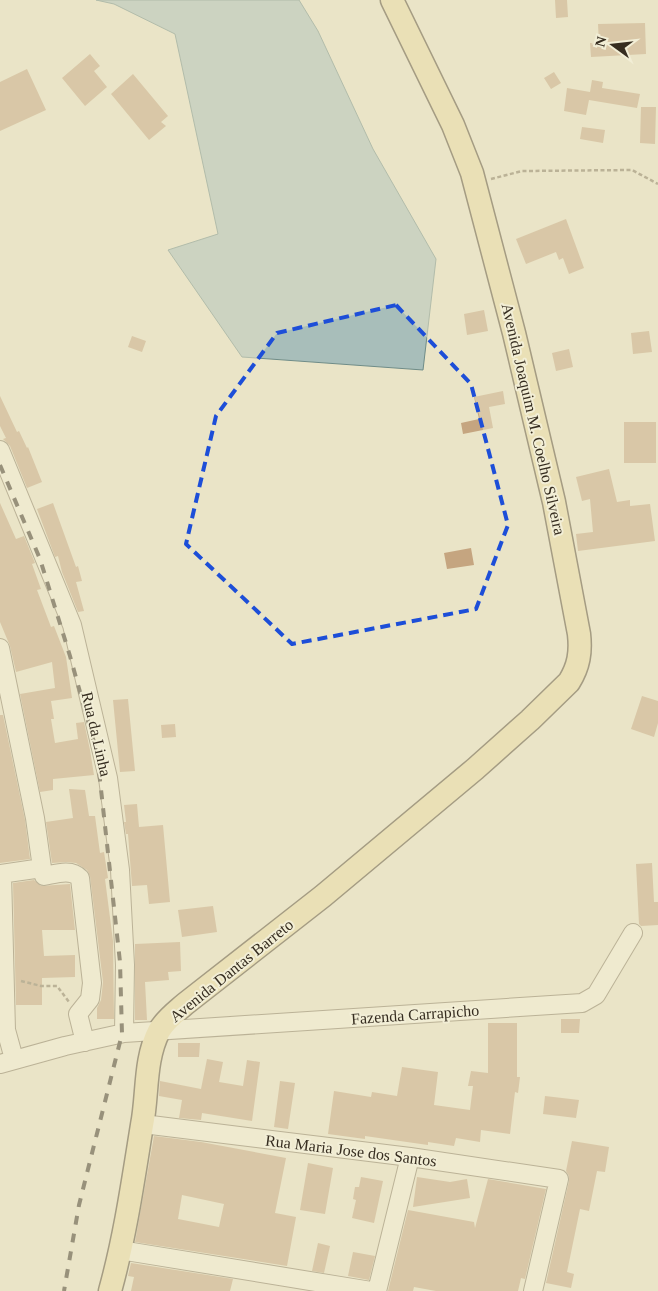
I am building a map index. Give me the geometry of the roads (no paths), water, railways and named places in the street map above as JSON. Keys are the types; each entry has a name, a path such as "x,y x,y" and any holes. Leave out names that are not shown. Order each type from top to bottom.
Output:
{"main road":[{"name":"Avenida Joaquim M. Coelho Silveira","path":"392,0 453,125 475,183 514,333 554,502 570,578 580,650 575,672 557,695 506,743 440,798"},
{"name":"Avenida Dantas Barreto","path":"110,1291 120,1250 143,1124 150,1060 154,1042 160,1030 172,1015 185,1004 322,896 440,798"}],"street":[{"name":"Rua da Linha","path":"0,450 72,625 108,778 120,870 125,965 124,1033"},
{"path":"0,648 5,690 35,818 44,876 75,873 80,878 92,983 90,999 78,1014 85,1042"},
{"path":"7,1062 6,975 2,952 1,874 42,868"},
{"name":"Fazenda Carrapicho","path":"7,1062 124,1033 582,1003 596,995 633,933"},
{"name":"Rua Maria Jose dos Santos","path":"143,1124 410,1157 559,1180 533,1291"},
{"path":"377,1291 410,1157"},
{"path":"120,1250 372,1291"}],"water":[{"path":"96,0 299,0 318,31 373,149 436,259 423,370 242,357 168,250 218,234 175,34 114,4"}],"railway":[{"path":"0,465 40,559 97,753 120,962 122,1034 79,1205 64,1291"}]}
